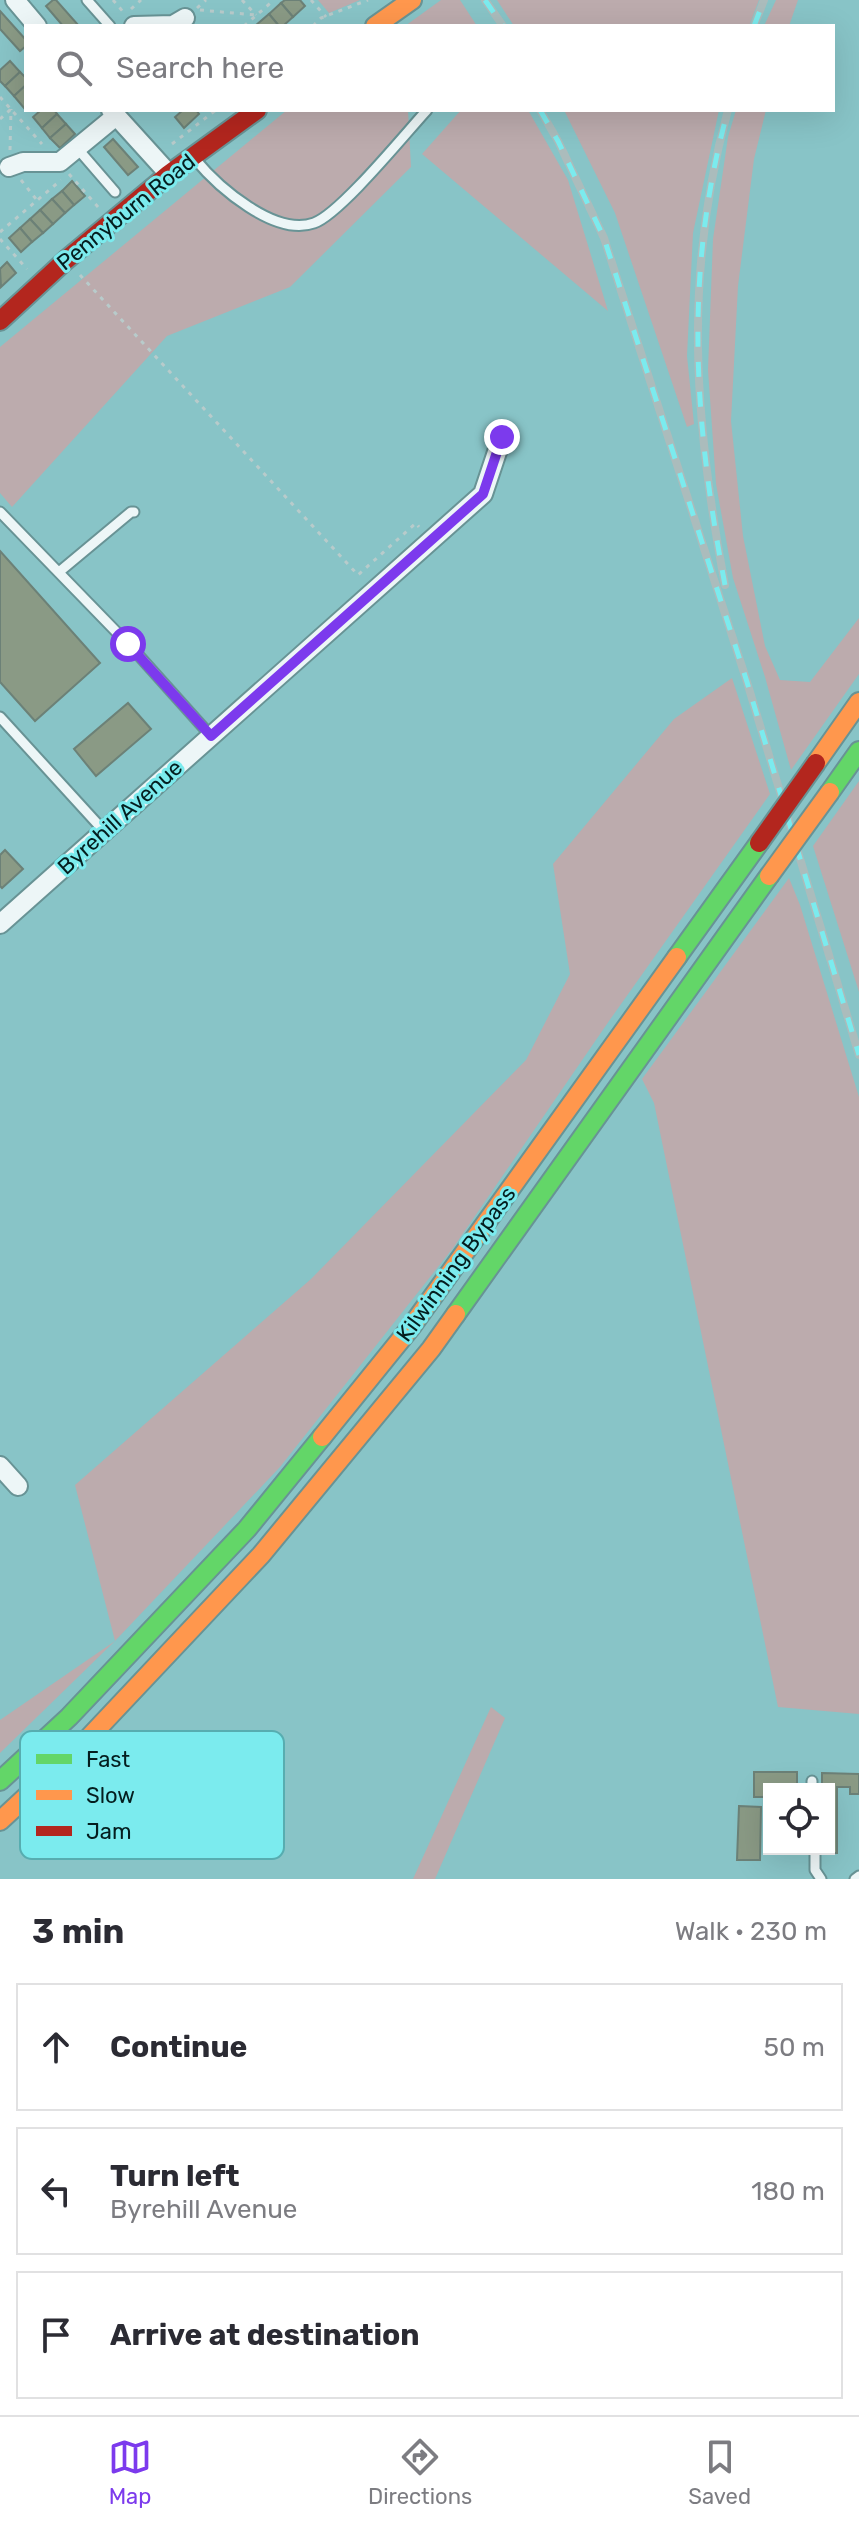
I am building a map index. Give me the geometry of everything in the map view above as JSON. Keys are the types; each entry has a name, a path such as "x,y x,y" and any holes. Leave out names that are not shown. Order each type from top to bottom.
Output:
{"main road":[{"path":"378,24 412,0"},
{"name":"Pennyburn Road","path":"0,321 66,260 169,174 254,112"},
{"name":"Kilwinning Bypass","path":"54,1731 247,1529 401,1339 575,1102 859,702"},
{"name":"Kilwinning Bypass","path":"95,1731 261,1555 431,1349 859,751"},
{"name":"Kilwinning Bypass","path":"0,1781 20,1762"},
{"name":"Kilwinning Bypass","path":"0,1821 20,1802"}],"street":[{"path":"15,0 35,24"},
{"path":"175,24 190,14"},
{"path":"130,20 164,24"},
{"path":"9,167 23,162 60,162 114,113 169,174"},
{"name":"Byrehill Avenue","path":"0,924 483,494 502,437"},
{"path":"0,1466 18,1486"}],"lane":[{"path":"87,0 108,24"},
{"path":"193,157 203,169 258,214 283,223 314,223 346,198 425,112"},
{"path":"77,148 115,192"},
{"path":"0,512 133,649 211,736"},
{"path":"59,572 134,512"},
{"path":"0,717 104,831"},
{"path":"815,1855 815,1870 821,1879"}],"path":[{"path":"130,20 141,0"},
{"path":"242,0 256,15"},
{"path":"246,24 274,0"},
{"path":"311,0 326,17"},
{"path":"316,24 368,0"},
{"path":"190,14 256,15"},
{"path":"0,119 11,109 9,167 37,200"},
{"path":"0,232 69,174"},
{"path":"0,239 27,269"},
{"path":"66,260 358,575 416,523 431,540"}],"shaded area":[{"path":"318,0 360,0 329,13"},
{"path":"441,0 460,0 476,24 408,24"},
{"path":"497,0 759,0 750,24 513,24"},
{"path":"776,0 798,0 790,24 765,24"},
{"path":"285,112 408,112 411,167 290,287 167,336 12,507 0,493 0,347"},
{"path":"459,112 529,112 568,180 608,311 422,154"},
{"path":"565,112 719,112 693,233 687,356 694,424 687,427 615,213"},
{"path":"735,112 766,112 754,159 738,286 731,421 743,536 765,646 780,680 810,682 859,618 859,674 791,770 733,578 716,484 708,370 713,239 728,137"},
{"path":"732,678 770,794 453,1248 280,1467 115,1641 75,1485 311,1279 526,1060 570,974 553,864 674,719"},
{"path":"859,781 859,992 813,846"},
{"path":"789,878 859,1097 859,1714 778,1707 654,1103 642,1079"},
{"path":"115,1641 0,1753 0,1720"},
{"path":"491,1707 505,1718 435,1879 413,1879"}],"building":[{"path":"56,0 77,24 61,24 46,6"},
{"path":"300,0 305,6 293,17 281,3"},
{"path":"281,3 293,17 285,24 277,24 269,14"},
{"path":"0,11 24,38 24,48 20,51 0,29"},
{"path":"269,14 277,24 257,24"},
{"path":"10,61 20,72 5,86 0,81 0,70"},
{"path":"20,72 24,76 24,87 14,96 5,86"},
{"path":"24,87 24,108 14,96"},
{"path":"39,112 57,114 42,128 33,117"},
{"path":"181,112 199,114 184,128 175,117"},
{"path":"57,114 66,124 50,138 42,128"},
{"path":"66,124 75,134 60,148 50,138"},
{"path":"113,139 138,167 128,175 104,147"},
{"path":"72,181 85,196 74,205 62,191"},
{"path":"62,191 74,205 65,213 52,199"},
{"path":"52,199 65,213 53,224 40,210"},
{"path":"40,210 53,224 43,233 30,219"},
{"path":"30,219 43,233 32,242 20,228"},
{"path":"20,228 32,242 21,252 9,238"},
{"path":"7,262 16,273 1,287 0,269"},
{"path":"0,551 100,663 35,721 0,682"},
{"path":"128,703 151,729 96,776 74,749"},
{"path":"5,850 23,869 2,888 0,855"},
{"path":"754,1772 797,1772 797,1783 763,1783 763,1797 754,1797"},
{"path":"822,1773 859,1774 859,1794 850,1794 850,1787 837,1787 837,1853 835,1783 822,1783"},
{"path":"739,1806 761,1807 760,1860 737,1860"}],"railway":[{"path":"485,0 502,24"},
{"path":"755,24 764,0"},
{"path":"541,112 604,238 747,682 859,1055"},
{"path":"725,585 706,465 698,347 704,230 728,112"}],"traffic: fast":[{"path":"830,792 859,751"},
{"path":"677,957 759,843"},
{"path":"456,1314 769,876"},
{"path":"54,1731 247,1529 322,1437"},
{"path":"0,1781 20,1762"}],"traffic: slow":[{"path":"378,24 412,0"},
{"path":"816,763 859,702"},
{"path":"769,876 830,792"},
{"path":"322,1437 411,1327 677,957"},
{"path":"95,1731 261,1555 431,1349 456,1314"},
{"path":"0,1821 20,1802"}],"traffic: jam":[{"path":"0,321 66,260 169,174 254,112"},
{"path":"759,843 816,763"}],"route":[{"path":"128,644 211,736 483,494 502,437"}]}
